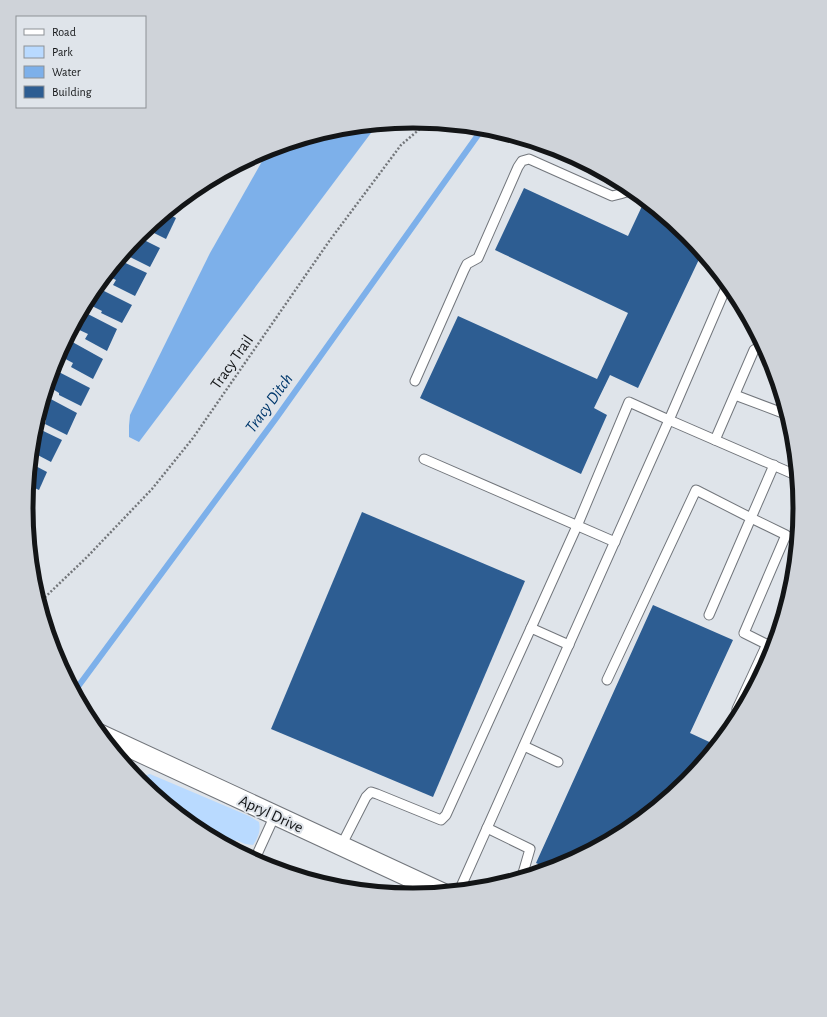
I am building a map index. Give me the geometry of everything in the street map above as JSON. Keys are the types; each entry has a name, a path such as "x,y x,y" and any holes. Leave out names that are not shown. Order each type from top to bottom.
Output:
{"street":[{"name":"Apryl Drive","path":"111,739 433,888"}],"lane":[{"path":"415,381 464,270 467,264 478,258 522,161 529,159 612,196 625,192"},
{"path":"462,886 669,420 725,290"},
{"path":"715,440 754,350 758,347"},
{"path":"735,395 782,414"},
{"path":"341,846 366,797 371,792 434,818 441,820 446,815 532,628 629,402 792,473"},
{"path":"424,460 615,542"},
{"path":"708,615 774,465"},
{"path":"607,680 696,490 786,535 744,633 768,645"},
{"path":"532,628 569,645"},
{"path":"744,697 759,667"},
{"path":"524,746 558,762"},
{"path":"257,855 275,815"},
{"path":"488,828 530,849 524,872"}],"path":[{"name":"Tracy Trail","path":"44,598 87,557 157,483 193,438 253,354 330,240 401,145 421,128"}],"green space":[{"path":"150,774 249,816 259,822 258,837 253,845 245,844 236,840 234,844 202,825 163,795 142,776"}],"water":[{"path":"373,130 139,442 129,437 130,415 210,253 263,159 291,148 315,141 339,135"}],"building":[{"path":"524,188 628,236 642,205 683,239 700,258 638,388 610,375 594,408 607,415 581,474 420,398 458,316 597,379 628,313 495,250"},
{"path":"171,216 176,218 166,239 152,232"},
{"path":"143,240 160,248 150,267 129,256"},
{"path":"124,262 147,273 135,296 113,285 116,280 111,278"},
{"path":"102,290 132,305 122,323 101,313 102,311 92,306"},
{"path":"87,313 117,329 107,351 85,339 88,334 78,329"},
{"path":"71,341 103,359 93,379 71,367 73,363 64,358"},
{"path":"59,372 90,388 81,406 59,395 59,393 52,389"},
{"path":"49,398 77,413 67,435 45,424 46,420 44,419"},
{"path":"41,430 62,440 51,462 37,454"},
{"path":"35,466 47,472 39,490 34,488"},
{"path":"362,512 525,581 433,797 271,729"},
{"path":"653,605 733,640 690,733 712,743 700,759 683,778 664,795 625,825 582,850 559,860 543,866 536,863"}],"waterway":[{"name":"Tracy Ditch","path":"78,687 277,417 479,134"}]}
